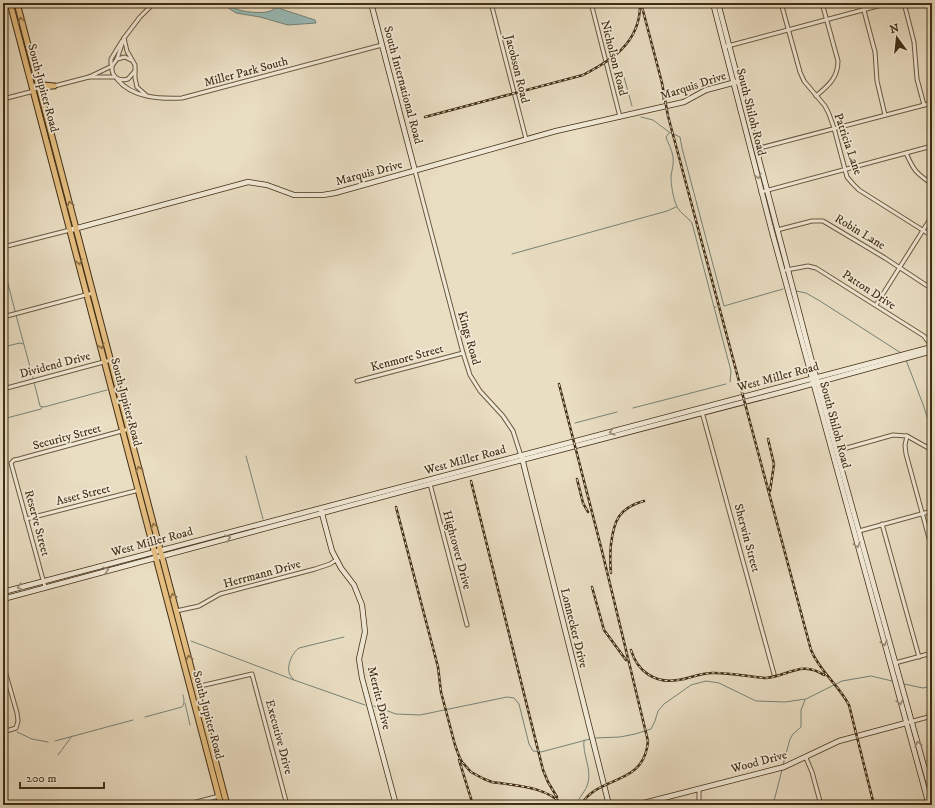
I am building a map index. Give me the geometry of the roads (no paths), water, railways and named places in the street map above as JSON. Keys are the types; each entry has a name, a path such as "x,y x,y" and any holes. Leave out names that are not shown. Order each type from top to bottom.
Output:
{"main road":[{"name":"South Jupiter Road","path":"10,3 34,91 76,228 102,328 114,396 123,431 142,489"},
{"name":"South Jupiter Road","path":"17,3 40,90 70,230 96,329 120,394 158,553 207,728 222,795 222,805"},
{"name":"South International Road","path":"371,3 415,171"},
{"name":"South Shiloh Road","path":"713,3 727,47"},
{"name":"South Shiloh Road","path":"718,3 727,47 774,231 857,532 890,664 929,805"},
{"path":"19,36 25,35"},
{"path":"37,78 44,84 54,86"},
{"name":"Marquis Drive","path":"70,230 248,182 267,185 294,195 323,195 359,187 556,131 684,102 706,90 736,82"},
{"path":"96,329 102,328"},
{"name":"West Miller Road","path":"3,592 321,511 932,350"},
{"name":"West Miller Road","path":"702,411 743,402 815,380"},
{"path":"114,396 120,394"},
{"name":"Lonnecker Drive","path":"522,458 609,805"},
{"name":"Merritt Drive","path":"321,511 332,551 336,560 354,585 362,605 364,632 359,659 362,678 396,805"},
{"name":"South Shiloh Road","path":"857,532 896,663 932,795"},
{"name":"West Miller Road","path":"3,599 86,576 158,553"},
{"path":"85,570 86,576"},
{"name":"South Jupiter Road","path":"174,612 190,688 201,730 222,795 227,805"},
{"name":"Wood Drive","path":"636,805 699,788 784,768 840,741 906,723"},
{"path":"201,730 207,728"}],"street":[{"path":"116,78 112,71 111,59 124,38 140,17 154,3"},
{"name":"Jacobson Road","path":"491,3 526,139"},
{"name":"Nicholson Road","path":"590,3 620,117"},
{"name":"Patricia Lane","path":"781,3 800,72 804,81 829,114 847,177 859,190 932,236"},
{"path":"816,96 834,78 838,67 838,61 822,3"},
{"path":"862,3 875,52 877,81 885,115"},
{"path":"727,47 889,3"},
{"path":"904,3 914,42 917,79 924,105"},
{"path":"3,100 89,77 112,66 117,59 124,38"},
{"path":"124,38 127,51 135,65 137,87 147,96"},
{"name":"Miller Park South","path":"116,78 140,95 161,98 182,98 382,45"},
{"path":"117,59 125,58 132,61"},
{"path":"89,77 116,78 122,80 128,79 135,70"},
{"path":"753,149 932,103"},
{"path":"764,191 932,146"},
{"path":"906,153 913,169 921,177 932,184"},
{"name":"Kings Road","path":"415,171 470,375 480,391 503,416 512,431 522,458"},
{"path":"876,305 932,216"},
{"name":"Robin Lane","path":"774,231 812,221 823,221 932,289"},
{"name":"Marquis Drive","path":"3,248 70,230"},
{"name":"Patton Drive","path":"785,271 808,266 816,268 924,336 928,340 932,350"},
{"path":"3,317 93,293"},
{"name":"Kenmore Street","path":"357,381 463,353"},
{"name":"Dividend Drive","path":"3,389 108,360"},
{"name":"Sherwin Street","path":"702,411 774,674"},
{"name":"Security Street","path":"11,464 14,460 129,429"},
{"path":"835,451 894,435 907,436 932,450"},
{"path":"907,436 905,449 932,549"},
{"name":"Reserve Street","path":"11,464 45,587"},
{"name":"Hightower Drive","path":"430,482 466,625"},
{"name":"Asset Street","path":"26,519 142,489"},
{"path":"857,532 932,511"},
{"path":"882,524 919,657"},
{"name":"Herrmann Drive","path":"174,612 199,606 220,594 316,569 336,560"},
{"path":"890,664 932,653"},
{"path":"3,664 18,721 16,728 3,732"},
{"name":"Executive Drive","path":"196,687 252,674 287,805"},
{"path":"190,688 196,687"},
{"path":"906,723 932,716"},
{"path":"806,758 812,772 821,805"},
{"path":"699,788 699,805"},
{"path":"185,805 222,795"}],"water":[{"path":"221,3 229,4 239,10 247,12 267,12 274,9 274,3 279,3 281,9 315,20 316,23 288,25 260,17 236,13"}],"waterway":[{"path":"615,74 622,75 624,77 632,106"},
{"path":"641,117 653,120 669,132 680,137 724,306 783,289"},
{"path":"669,133 666,137 673,157 671,180 674,200 682,214 692,223 714,307"},
{"path":"512,254 667,211 676,207"},
{"path":"3,264 15,311"},
{"path":"796,291 806,293 820,301 901,353"},
{"path":"716,307 714,307 731,371 730,382"},
{"path":"16,315 33,378"},
{"path":"3,347 20,343 23,344"},
{"path":"906,360 927,417 929,421 932,422"},
{"path":"34,382 40,406 44,407 107,390"},
{"path":"633,408 726,384"},
{"path":"3,419 41,409 42,407"},
{"path":"575,423 617,412"},
{"path":"246,456 263,519"},
{"path":"294,680 289,673 289,665 291,658 299,648 344,637"},
{"path":"191,641 365,705"},
{"path":"595,738 620,737 651,729 658,711 664,704 691,685 706,681 719,683 756,701 785,702 806,699 842,681 871,676 892,681"},
{"path":"904,684 923,688 932,686"},
{"path":"145,717 182,707 184,702 183,695"},
{"path":"374,706 396,714 420,715 507,697 514,698 519,704 529,744 533,751 541,752 590,739"},
{"path":"3,700 4,704"},
{"path":"783,765 790,739 801,727 801,710 805,700"},
{"path":"185,703 190,725"},
{"path":"55,741 133,720"},
{"path":"17,732 32,739 48,742"},
{"path":"58,755 72,736"},
{"path":"576,805 587,786 589,778 584,751 584,740"},
{"path":"773,805 782,770"}],"railway":[{"path":"641,3 662,83 668,116 811,650 819,665 849,705 874,805"},
{"path":"425,117 583,75 604,63 622,49 635,31 640,7"},
{"path":"559,384 602,551 648,741 645,756 638,766 620,779 598,788 589,795 581,805"},
{"path":"768,439 774,464 770,491"},
{"path":"577,479 583,503 588,512"},
{"path":"471,481 543,770 557,797"},
{"path":"611,573 611,544 616,522 623,511 644,501"},
{"path":"396,507 438,667 441,692 455,745 462,762 471,772 484,779 492,782 539,790 548,794 563,805"},
{"path":"592,587 604,630 626,660"},
{"path":"631,650 642,670 655,678 662,680 678,680 711,673 725,673 766,678 802,669 809,669 824,675"},
{"path":"459,760 473,805"}]}
